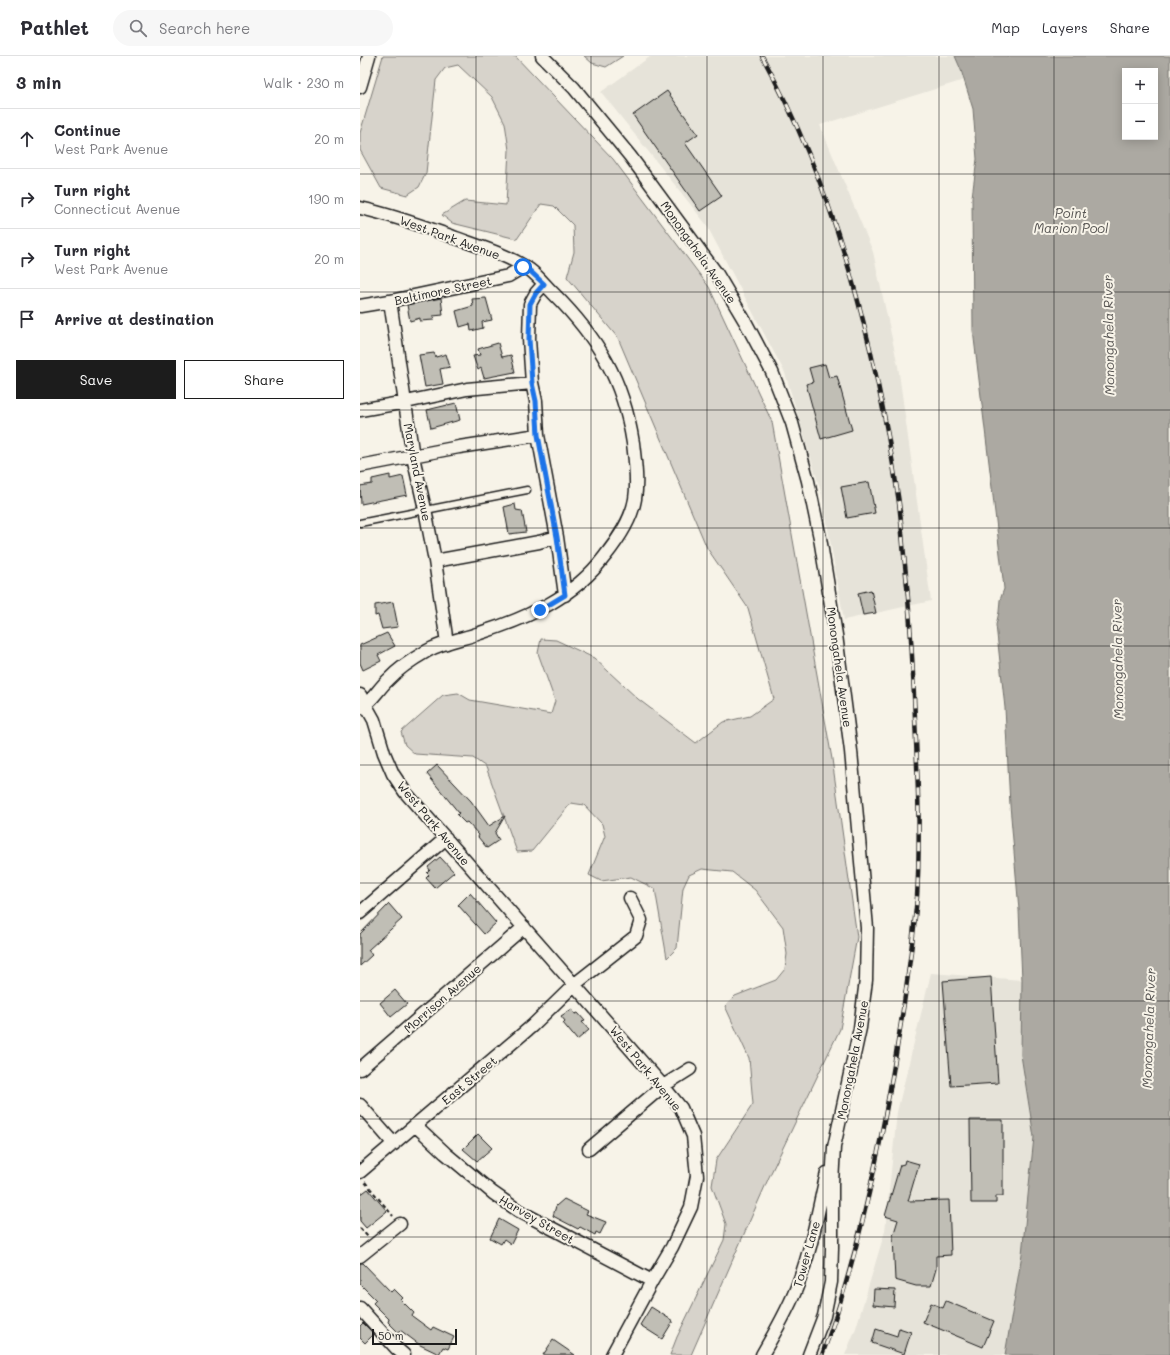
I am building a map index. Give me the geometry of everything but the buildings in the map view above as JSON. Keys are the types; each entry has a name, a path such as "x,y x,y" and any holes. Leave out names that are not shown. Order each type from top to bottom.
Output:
{"street":[{"path":"360,87 369,56"},
{"name":"Monongahela Avenue","path":"542,56 574,88 630,156 717,274 746,323 772,372 792,423 808,481 820,538 836,634 851,751 867,928 866,980 860,1028 834,1147 830,1282 824,1316 809,1355"},
{"name":"West Park Avenue","path":"360,208 416,224 499,253 530,271 582,324 603,354 618,384 629,421 636,465 635,500 625,528 605,557 586,577 565,595 540,610 511,623 429,650 406,664 362,703 374,720 384,753 393,774 405,792 663,1086 681,1108 693,1136 697,1176 691,1206 672,1247 612,1355"},
{"name":"Baltimore Street","path":"360,306 508,276 523,267"},
{"path":"544,284 536,293 530,304 529,339 538,435 557,537 565,595"},
{"name":"Maryland Avenue","path":"390,301 413,457 435,561 448,643"},
{"path":"360,410 467,389 532,383"},
{"path":"360,466 459,447 538,435"},
{"path":"435,561 539,542 557,537"},
{"path":"360,914 446,838"},
{"name":"East Street","path":"362,1177 394,1144 532,1026 575,984 636,936 641,920 630,898"},
{"name":"Morrison Avenue","path":"360,1069 524,927"},
{"path":"589,1149 663,1086 690,1070"},
{"path":"360,1105 394,1144"},
{"name":"Harvey Street","path":"415,1125 445,1153 493,1193 519,1211 652,1281"},
{"name":"Tower Lane","path":"762,1355 788,1307 798,1283 810,1247 834,1147"},
{"path":"360,1256 400,1224"},
{"path":"360,1308 404,1355"}],"lane":[{"path":"360,523 527,490"}],"path":[{"path":"362,1177 400,1224"}],"shaded area":[{"path":"383,56 515,56 613,159 709,287 772,422 832,759 857,937 840,1029 769,1177 691,1355 670,1355 677,1337 724,1240 726,1224 712,1186 716,1160 753,1104 749,1058 725,1006 735,996 776,980 785,969 787,954 783,927 755,890 732,872 702,869 689,875 683,888 677,948 667,958 655,889 631,877 601,881 589,875 605,836 602,824 584,805 571,803 532,851 517,852 486,767 473,758 415,754 405,745 401,732 443,695 458,693 470,700 551,714 555,701 538,653 541,639 556,640 594,658 638,699 696,743 723,722 750,716 774,699 748,608 707,548 618,338 567,277 574,252 573,225 554,206 541,204 517,239 452,223 442,215 465,201 506,205 509,150 505,123 492,97 458,65 445,68 436,80 426,173 419,187 407,195 381,188 360,150 360,133"},
{"path":"584,56 623,56 606,67 592,63"},
{"path":"651,56 955,56 964,80 820,125 873,252 898,366 931,601 844,620 822,495 785,373 706,224 601,92"},
{"path":"931,973 1022,980 1021,1055 1034,1137 1022,1254 1005,1355 845,1355 856,1328 885,1231 897,1112"}],"water":[{"name":"Point Marion Pool","path":"955,56 1170,56 1170,1355 1005,1355 1022,1254 1034,1137 1021,1055 1022,980 1019,910 1010,805 1005,708 996,625 1000,600 1004,589 973,330 972,197 977,159 973,109"}],"railway":[{"path":"762,56 788,107 811,160 831,214 849,270 864,326 889,439 899,503 909,608 913,678 919,847 917,897 910,963 891,1082 871,1186 846,1284 822,1355"}],"route":[{"path":"523,267 530,271 544,284 536,293 530,304 529,339 538,435 557,537 565,595 540,610"}],"water label":[{"name":"Monongahela River","path":"1108,335"},
{"name":"Monongahela River","path":"1117,659"},
{"name":"Monongahela River","path":"1148,1028"}]}
